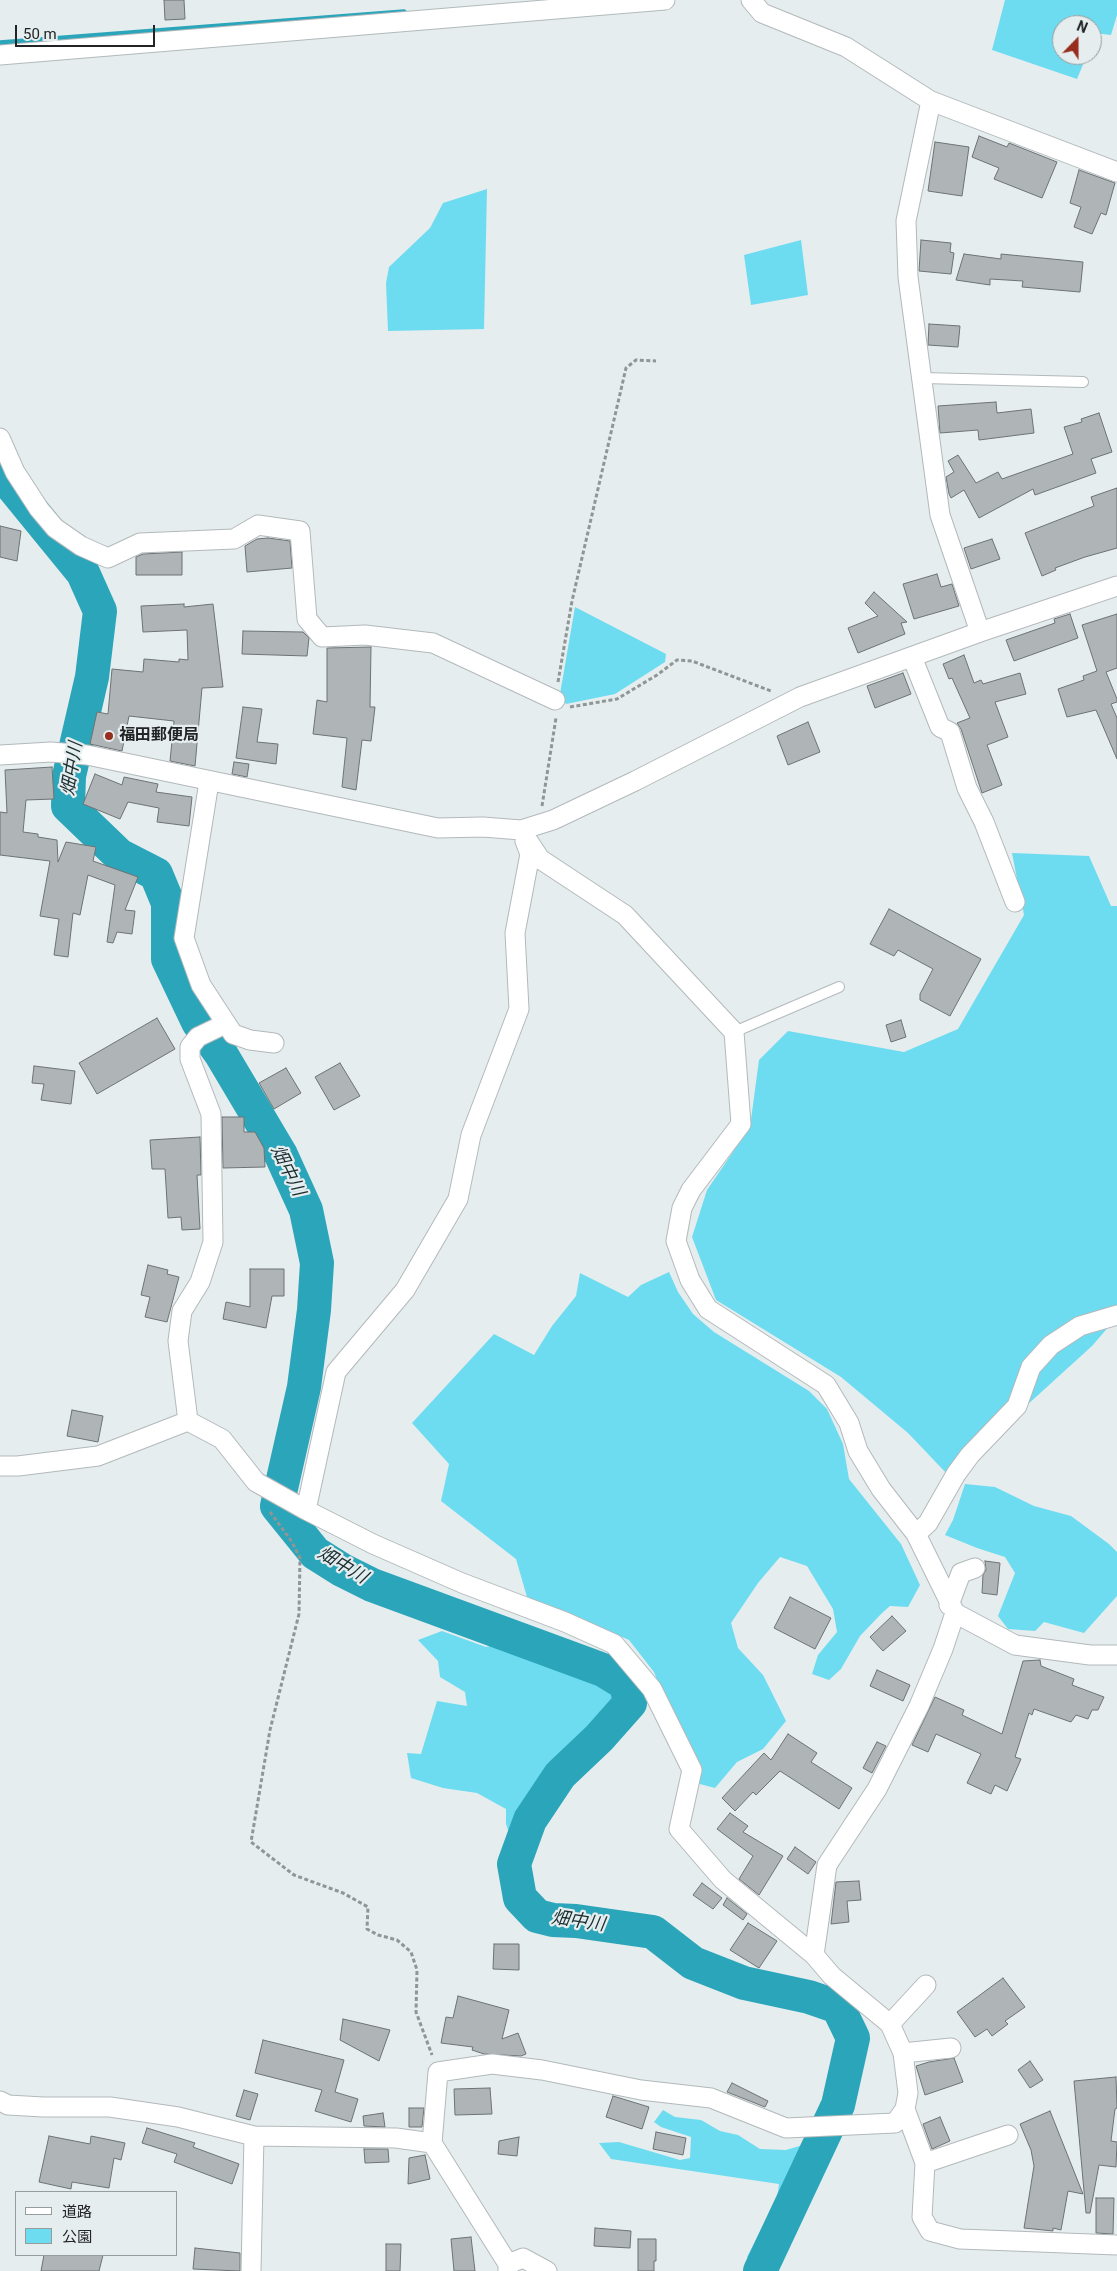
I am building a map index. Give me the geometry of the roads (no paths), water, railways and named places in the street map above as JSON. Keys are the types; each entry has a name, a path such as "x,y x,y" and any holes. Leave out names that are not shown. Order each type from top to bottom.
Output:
{"street":[{"path":"0,55 665,0"},
{"path":"751,0 762,14 846,47 931,101 1117,172"},
{"path":"931,101 906,221 908,277 940,515 980,632"},
{"path":"0,438 15,472 39,509 55,528 81,546 108,558 140,543 234,539 258,525 300,531 307,619 322,637 365,635 433,643 556,705"},
{"path":"0,755 51,752 87,755 209,782 438,828 483,827 522,830 553,820 800,697 980,632 1117,586"},
{"path":"912,657 940,727 950,732 967,788 984,822 1015,902"},
{"path":"209,782 184,938 201,985 222,1025 233,1034 250,1040 274,1043"},
{"path":"522,830 540,859 625,915 734,1032 741,1124 691,1190 682,1208 676,1241 690,1280 708,1309 826,1385 849,1423 858,1451 881,1489 916,1534 952,1609 1015,1645 1090,1655 1117,1655"},
{"path":"303,1508 336,1372 405,1290 458,1199 471,1135 519,1008 515,933 530,854 522,830"},
{"path":"188,1421 178,1341 182,1310 200,1282 213,1242 211,1114 190,1059 190,1047 198,1038 222,1025"},
{"path":"916,1534 928,1523 956,1474 970,1455 1017,1406 1031,1366 1051,1345 1080,1326 1117,1316"},
{"path":"0,1466 18,1466 98,1456 188,1421 222,1439 263,1486 303,1508 373,1544 462,1583 565,1622 614,1644 652,1689 692,1770 679,1829 723,1880 814,1955 832,1976 890,2024 903,2053 908,2093 904,2109 894,2122 786,2128 711,2098 641,2090 542,2070 492,2064 438,2072 432,2143 508,2268 523,2258 547,2271"},
{"path":"814,1955 827,1866 877,1789 915,1715 943,1649 961,1573 975,1568"},
{"path":"890,2024 926,1985"},
{"path":"903,2053 951,2048"},
{"path":"0,2101 8,2105 110,2106 178,2117 254,2136 396,2138 432,2143"},
{"path":"904,2109 926,2163 922,2217 930,2231 960,2239 1117,2245"},
{"path":"926,2163 1008,2135"},
{"path":"251,2271 254,2136"}],"lane":[{"path":"922,378 1083,382"},
{"path":"734,1032 839,988"}],"waterway":[{"path":"0,43 404,12"},
{"name":"畑中川","path":"0,465 7,480 83,573 100,611 92,677 69,776 68,806 119,855 156,874 168,903 168,959 198,1022 221,1054 281,1155 306,1210 317,1263 314,1310 304,1387 277,1506 315,1553 342,1570 372,1585 603,1670 626,1684 630,1703 599,1738 560,1775 530,1820 514,1864 520,1898 537,1916 553,1920 576,1921 653,1932 693,1963 744,1983 809,1997 838,2007 853,2038 838,2105 760,2271"}],"place":[{"name":"福田郵便局","path":"109,736"}]}
